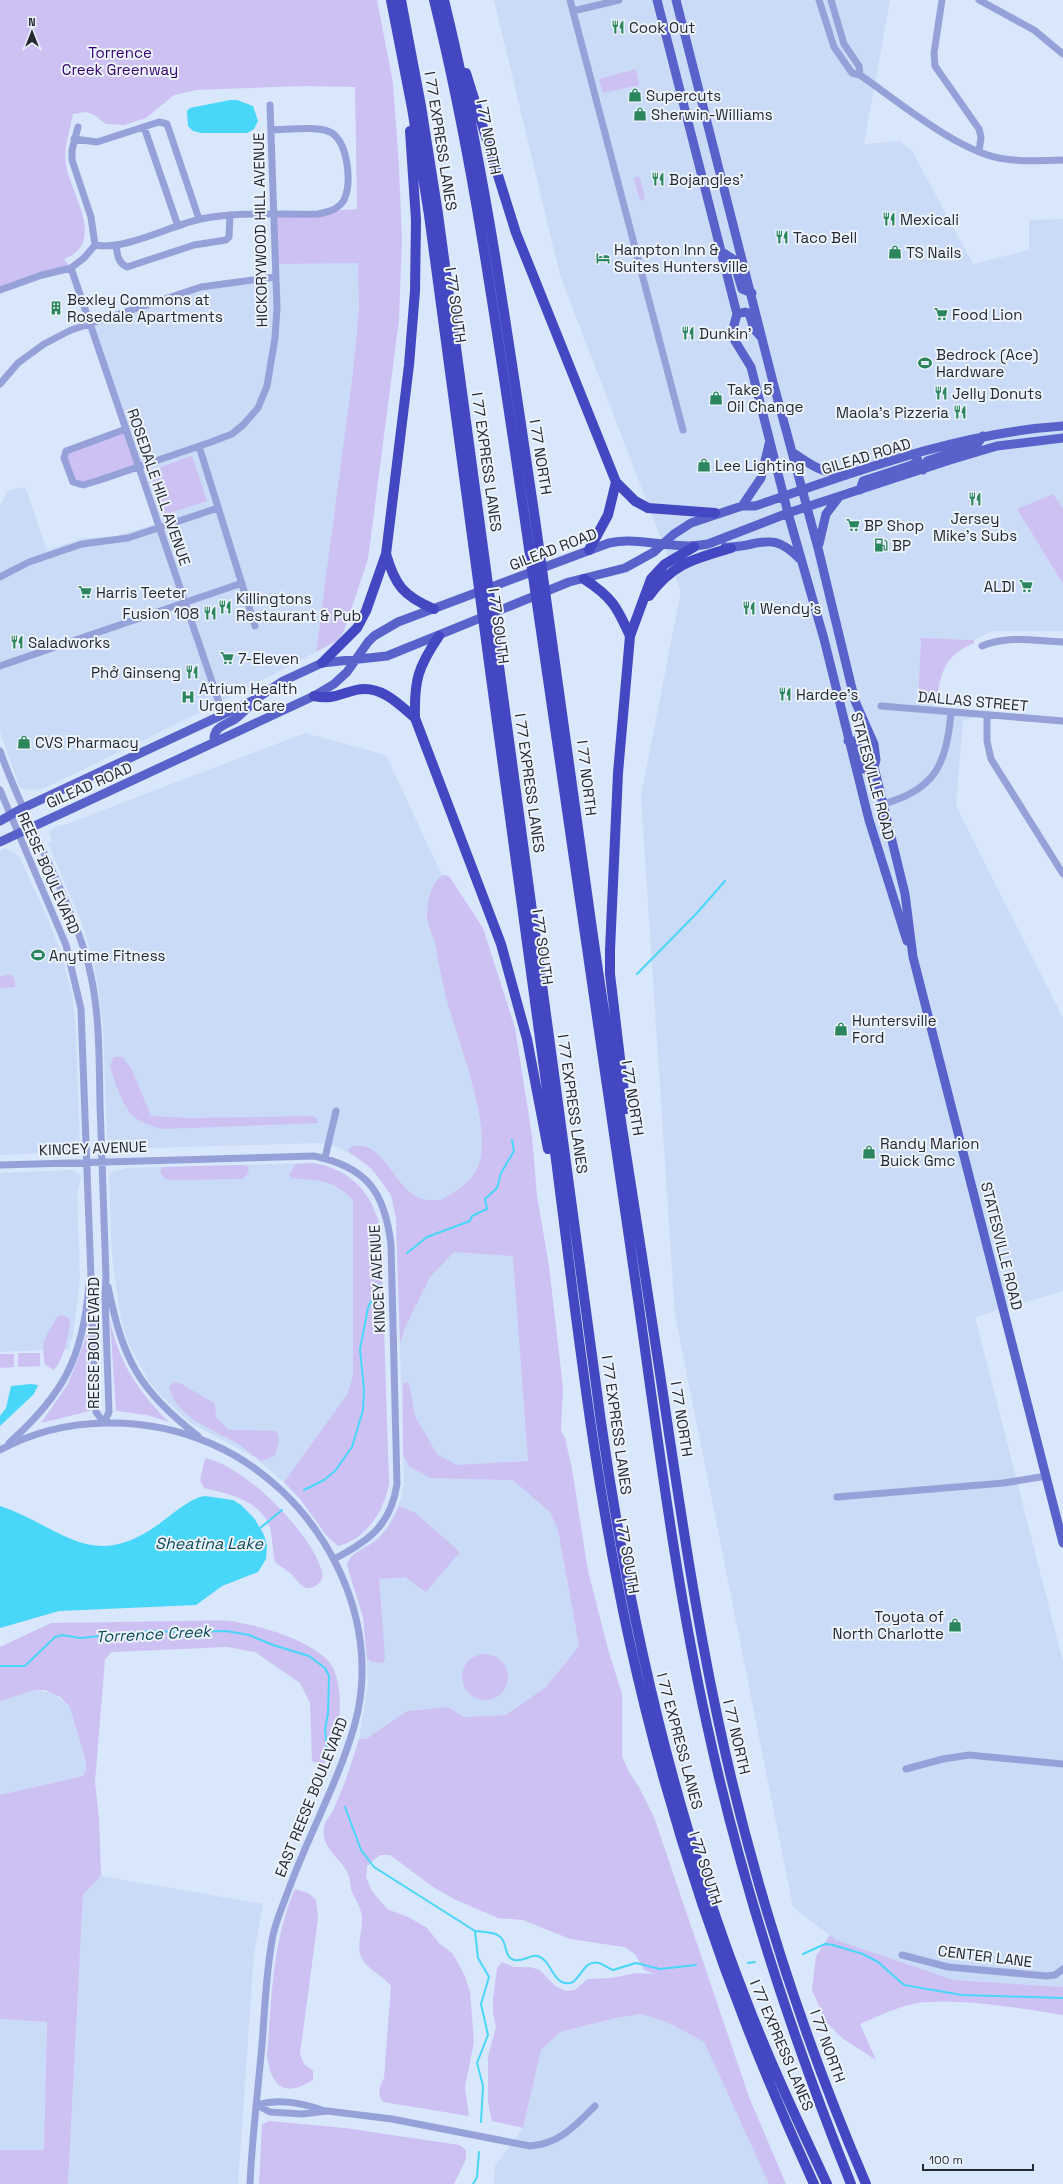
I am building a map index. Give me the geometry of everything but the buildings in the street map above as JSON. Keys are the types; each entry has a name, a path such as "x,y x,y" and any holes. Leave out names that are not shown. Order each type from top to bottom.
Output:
{"highway":[{"name":"I 77 SOUTH","path":"391,0 403,56 431,231 586,1383 618,1584 641,1690 668,1795 700,1898 736,2000 776,2100 814,2184"},
{"name":"I 77 EXPRESS LANES","path":"401,0 421,106 437,206 601,1422 627,1583 663,1740 709,1895 742,1990 765,2046 827,2184"},
{"name":"I 77 EXPRESS LANES","path":"434,0 462,128 489,279 547,668 594,1007 677,1561 695,1667 718,1775 759,1926 809,2077 851,2184"},
{"name":"I 77 NORTH","path":"444,0 479,164 497,270 557,667 603,1005 706,1665 730,1772 757,1876 788,1978 823,2080 866,2184"},
{"path":"447,14 516,232 616,482 630,496 648,508 715,513"},
{"path":"322,663 357,628 366,611 386,554 409,365 415,291 415,189 403,56"},
{"path":"589,550 608,515 616,482"},
{"path":"628,1159 629,1133 610,974 610,950 618,781 630,636 651,579 665,564 694,547"},
{"path":"643,604 658,584 676,568 702,557 731,548"},
{"path":"386,554 393,578 400,589 410,597 434,609"},
{"path":"584,579 603,592 616,606 630,636"},
{"path":"439,636 423,661 418,674 415,693 415,718 489,909 511,975 527,1039 569,1257"},
{"path":"314,696 326,698 367,688 380,691 394,699 415,718"}],"main road":[{"name":"STATESVILLE ROAD","path":"657,0 737,314 734,325 735,341 751,367 769,443 824,639 848,741 889,888 913,957 1063,1543"},
{"name":"STATESVILLE ROAD","path":"676,0 818,548 855,701 874,744 876,760 874,767 905,894 913,957"},
{"path":"722,252 733,259 742,289 752,293"},
{"path":"737,314 746,312 749,313 754,330 763,339"},
{"name":"GILEAD ROAD","path":"0,821 10,817 23,808 256,699 283,681 322,663 387,656 569,582 633,565 654,552 684,526 715,513 742,506 755,506 916,454 983,436 1009,431 1063,426"},
{"path":"923,470 927,461 977,444 983,436"},
{"name":"GILEAD ROAD","path":"0,842 314,696 341,678 374,636 398,622 589,550 619,541 663,543 694,547 708,544 788,513 996,446 1063,438"},
{"path":"742,506 761,478 769,443"},
{"path":"792,452 823,471 831,474 852,474"},
{"path":"860,490 864,481 912,465 918,460 916,454"},
{"path":"818,548 826,514 839,497"},
{"path":"708,544 731,548 760,542 778,542 788,547 801,560"},
{"path":"214,742 214,736 217,729 236,718 256,699"},
{"path":"848,741 855,741 857,744 862,767 866,770 874,767"}],"street":[{"path":"570,0 683,430"},
{"path":"573,11 618,0"},
{"path":"819,0 827,30 837,54 852,73 860,75 947,134 979,152 1010,160 1063,160"},
{"path":"831,0 844,44 859,66 860,75"},
{"path":"942,0 934,53 935,66 979,129 981,137 979,152"},
{"path":"979,0 1034,30 1063,54"},
{"name":"HICKORYWOOD HILL AVENUE","path":"126,429 69,448 64,458 73,482 83,485 232,434 251,417 263,397 276,323 270,105"},
{"path":"74,138 97,142 159,122 168,124 199,220"},
{"path":"0,290 42,275 71,268 84,258 95,245 91,217 72,160 74,138 78,127"},
{"path":"144,127 178,226"},
{"path":"95,245 104,247 116,245 199,220 230,216 330,211 337,207 344,200 347,175 342,145 332,133 316,129 271,130"},
{"path":"116,245 118,258 122,265 127,267 194,245 226,240 229,237 230,232 230,216"},
{"name":"ROSEDALE HILL AVENUE","path":"71,268 224,714"},
{"path":"0,384 18,364 56,336 201,287 275,277"},
{"path":"198,446 255,626"},
{"path":"0,577 28,562 82,544 116,540 159,528 218,508"},
{"path":"0,666 242,583"},
{"path":"982,646 1010,638 1063,642"},
{"name":"DALLAS STREET","path":"881,706 1063,721"},
{"path":"883,804 906,797 921,789 932,778 946,751 951,712"},
{"path":"987,715 987,741 990,759 1063,874"},
{"name":"REESE BOULEVARD","path":"0,750 12,785 33,826 80,938 92,984 98,1034 106,1277 105,1297 109,1412 104,1423 96,1412 83,1033 77,985 66,945 17,834 0,790"},
{"path":"325,1158 336,1111"},
{"name":"KINCEY AVENUE","path":"0,1165 293,1156 325,1158 344,1164 367,1181 379,1196 388,1221 391,1245 397,1484 390,1512 378,1530 361,1544 334,1559"},
{"path":"2,1448 46,1407 58,1391 72,1363 80,1343 85,1321 90,1263"},
{"path":"106,1277 116,1327 140,1378 159,1404 204,1441"},
{"name":"EAST REESE BOULEVARD","path":"2,1448 58,1429 104,1423 155,1427 204,1441 244,1461 277,1485 306,1516 334,1559 347,1590 356,1624 361,1670 357,1715 347,1750 296,1870 273,1935 250,2184"},
{"path":"837,1497 1004,1483 1046,1476"},
{"path":"906,1769 943,1759 969,1755 1063,1764"},
{"name":"CENTER LANE","path":"902,1955 948,1967 985,1972 1047,1976 1055,1975 1063,1969"},
{"path":"257,2105 271,2101 303,2103 327,2111 392,2119 530,2146 543,2145 556,2141 570,2132 595,2106"},
{"path":"257,2105 270,2112 302,2114 327,2111"}],"shaded area":[{"path":"494,0 890,0 864,144 900,141 912,151 973,264 1029,250 1029,220 1063,219 1063,508 1053,494 1017,509 1063,584 1063,631 992,631 974,640 921,638 918,699 951,712 987,715 963,720 956,806 1063,1018 1063,1291 975,1317 1063,1662 1063,1987 954,1980 836,1940 793,1907 675,1315 641,796 681,591 560,275"},
{"path":"357,209 359,310 347,430 316,652 209,708 51,785 37,790 23,789 19,786 0,732 0,503 2,503 7,491 25,487 47,550 83,538 114,537 156,524 90,324 178,294 274,277 273,215"},
{"path":"305,733 386,755 450,893 471,961 558,1530 579,1646 546,1687 506,1715 462,1717 448,1707 407,1711 366,1739 359,1739 368,1685 363,1617 347,1565 352,1555 378,1538 388,1526 401,1499 404,1484 396,1218 391,1195 383,1181 362,1160 337,1147 317,1143 117,1149 110,1146 107,1140 103,1024 94,962 82,924 48,843 52,841 49,832 54,827 64,825"},
{"path":"5,848 19,856 46,915 62,955 73,999 80,1146 77,1151 0,1155 0,851"},
{"path":"312,1163 325,1165 345,1174 360,1187 372,1204 379,1221 381,1238 389,1484 380,1511 368,1527 357,1538 338,1546 327,1536 301,1500 284,1482 254,1457 191,1423 160,1395 148,1380 127,1340 121,1320 112,1256 109,1178 110,1173 113,1171 127,1168"},
{"path":"72,1170 81,1177 77,1195 80,1278 73,1336 69,1349 0,1352 0,1173"},
{"path":"35,1690 53,1693 70,1707 86,1762 86,1770 83,1776 0,1795 0,1701"},
{"path":"101,1876 263,1904 254,1953 238,2184 68,2184 83,1895"},
{"path":"641,2014 667,2022 704,2042 769,2184 494,2184 495,2166 523,2128 541,2050 560,2032 616,2018"},
{"path":"0,2019 47,2022 44,2150 0,2150"}],"green space":[{"name":"Torrence Creek Greenway","path":"0,0 377,0 393,83 399,167 402,241 399,320 368,559 344,631 338,640 316,652 352,380 359,310 358,263 274,264 273,215 357,209 355,87 305,86 196,90 174,95 146,118 124,125 106,124 94,115 86,112 73,114 66,146 65,159 69,177 83,217 85,230 83,242 77,252 64,259 71,268 0,290"},
{"path":"636,69 639,85 603,93 599,79"},
{"path":"636,176 640,178 645,198 642,201 639,198 634,179"},
{"path":"126,429 138,467 78,484 64,454"},
{"path":"192,456 207,501 164,515 149,471"},
{"path":"1053,494 1063,508 1063,584 1017,509"},
{"path":"921,638 974,640 974,643 957,653 947,664 941,678 937,697 918,699"},
{"path":"444,875 449,876 483,928 515,1028 532,1136 537,1196 549,1266 563,1388 561,1431 565,1438 572,1469 588,1571 608,1649 622,1694 622,1756 629,1772 639,1787 654,1817 749,2097 786,2184 769,2184 704,2042 667,2022 641,2014 616,2018 560,2032 541,2050 523,2128 492,2121 488,2103 488,2056 496,2027 493,2013 493,1999 497,1968 502,1962 514,1967 530,1967 540,1970 555,1986 566,1991 575,1990 588,1979 612,1978 636,1973 655,1974 644,1970 635,1954 624,1947 570,1939 523,1920 498,1918 456,1900 433,1887 390,1855 380,1855 367,1866 366,1877 372,1891 387,1909 408,1917 426,1927 440,1944 453,1954 465,1976 470,1992 474,2042 465,2087 469,2116 383,2102 379,2093 384,2078 391,1986 371,1969 361,1957 359,1942 362,1917 360,1909 351,1889 348,1874 328,1847 324,1835 325,1824 334,1809 342,1789 359,1739 366,1739 407,1711 448,1707 463,1717 506,1715 546,1687 579,1646 558,1530 550,1512 513,1480 430,1478 409,1466 403,1455 403,1384 406,1382 409,1383 415,1416 437,1454 457,1465 528,1461 513,1256 454,1252 430,1277 405,1327 400,1344 396,1218 391,1195 372,1169 348,1151 349,1148 362,1146 372,1150 382,1158 408,1191 419,1198 431,1200 442,1200 459,1189 477,1170 482,1148 478,1108 467,1064 447,1000 435,943 427,917 428,903 433,886 440,877"},
{"path":"11,974 15,980 15,987 0,988 0,976"},
{"path":"114,1057 123,1057 132,1070 151,1116 190,1118 312,1116 317,1118 318,1123 162,1129 154,1127 134,1117 124,1104 110,1065"},
{"path":"312,1163 327,1166 340,1171 360,1187 374,1210 379,1223 381,1238 389,1484 383,1504 372,1522 357,1537 338,1546 327,1536 301,1500 284,1482 347,1395 353,1376 353,1200 332,1184 317,1180 291,1178 289,1174 296,1164"},
{"path":"247,1166 249,1170 243,1179 171,1180 164,1178 160,1171 163,1167"},
{"path":"63,1315 70,1319 69,1331 63,1353 54,1370 45,1365 43,1349 47,1334 58,1316"},
{"path":"90,1318 90,1411 41,1423 68,1384 84,1343"},
{"path":"110,1320 118,1349 131,1376 148,1400 169,1422 147,1415 116,1411"},
{"path":"18,1353 40,1353 40,1366 18,1367"},
{"path":"0,1354 14,1354 14,1367 0,1368"},
{"path":"174,1382 180,1383 215,1404 216,1417 229,1430 277,1431 279,1441 275,1455 262,1461 237,1443 187,1415 173,1398 169,1387"},
{"path":"205,1458 221,1463 238,1473 275,1503 305,1539 316,1556 322,1572 322,1578 319,1583 314,1587 306,1588 302,1586 290,1573 275,1562 272,1536 266,1518 252,1505 233,1496 204,1488 200,1480"},
{"path":"399,1506 414,1512 460,1552 426,1592 405,1577 379,1579 385,1659 383,1663 372,1662 367,1658 363,1617 347,1565 352,1556 378,1539 390,1524"},
{"path":"229,1621 270,1630 314,1649 325,1657 332,1666 339,1690 340,1713 324,1766 312,1761 310,1703 300,1683 255,1652 227,1647 112,1652 105,1659 95,1782 99,1819 101,1876 83,1895 68,2184 0,2184 0,2150 44,2150 47,2022 0,2019 0,1795 83,1776 86,1770 86,1762 70,1707 60,1697 45,1690 35,1690 0,1701 0,1647 51,1623"},
{"path":"485,1654 498,1658 504,1664 508,1677 504,1690 498,1696 485,1700 472,1696 466,1690 462,1677 466,1664 472,1658"},
{"path":"295,1889 308,1893 316,1900 318,1919 300,2054 304,2064 313,2071 313,2080 303,2086 286,2088 280,2086 275,2081 267,2055 277,1949 287,1909"},
{"path":"830,1935 836,1940 954,1980 1063,1987 1063,2015 980,2003 946,2002 912,2004 860,2024 876,2060 842,2038 826,2022 812,1990 816,1956"},
{"path":"269,2121 345,2128 459,2145 466,2150 466,2159 454,2184 259,2184 262,2125"}],"water":[{"path":"237,100 253,106 258,121 254,129 247,133 202,133 193,131 188,126 187,111 190,108"},
{"path":"31,1384 38,1385 34,1394 0,1426 0,1416 6,1408 11,1386"},
{"name":"Sheatina Lake","path":"205,1496 233,1500 241,1505 254,1518 264,1535 267,1546 266,1559 258,1572 222,1586 196,1605 59,1611 0,1628 0,1506 78,1542 96,1546 114,1545 135,1538 159,1524 188,1503"}],"waterway":[{"path":"637,974 696,914 725,881"},
{"path":"407,1253 427,1237 470,1221 472,1216 487,1209 485,1199 497,1188 501,1173 514,1151 512,1140"},
{"path":"304,1490 324,1480 335,1471 352,1447 363,1410 364,1390 360,1349 368,1308 379,1285"},
{"path":"259,1529 282,1510"},
{"name":"Torrence Creek","path":"0,1666 25,1666 55,1637 62,1635 80,1638 151,1631 226,1631 249,1635 273,1645 309,1656 325,1668 329,1676 328,1713 325,1730 327,1748"},
{"name":"Torrence Creek","path":"345,1807 361,1850 374,1867 475,1931 478,1958 489,1977 481,2004 488,2035 477,2063 483,2086 481,2122"},
{"path":"475,1931 491,1933 502,1938 508,1956 514,1960 522,1960 532,1956 543,1959 559,1980 568,1983 573,1982 588,1965 593,1963 599,1963 613,1970 636,1963 660,1969 696,1965"},
{"path":"803,1954 825,1944 833,1945 863,1954 878,1962 904,1985 962,1995 1063,1998"},
{"path":"748,1963 755,1962"},
{"name":"Torrence Creek","path":"473,2184 477,2177 479,2152"}],"place":[{"name":"Cook Out","path":"618,27"},
{"name":"Supercuts","path":"635,95"},
{"name":"Sherwin-Williams","path":"640,114"},
{"name":"Bojangles'","path":"658,179"},
{"name":"Mexicali","path":"889,219"},
{"name":"Taco Bell","path":"782,237"},
{"name":"TS Nails","path":"895,252"},
{"name":"Hampton Inn & Suites Huntersville","path":"603,258"},
{"name":"Bexley Commons at Rosedale Apartments","path":"56,308"},
{"name":"Food Lion","path":"941,314"},
{"name":"Dunkin'","path":"688,333"},
{"name":"Bedrock (Ace) Hardware","path":"925,363"},
{"name":"Jelly Donuts","path":"941,393"},
{"name":"Take 5 Oil Change","path":"716,398"},
{"name":"Maola's Pizzeria","path":"960,412"},
{"name":"Lee Lighting","path":"704,465"},
{"name":"Jersey Mike's Subs","path":"975,499"},
{"name":"BP Shop","path":"853,525"},
{"name":"BP","path":"881,545"},
{"name":"ALDI","path":"1026,586"},
{"name":"Harris Teeter","path":"85,592"},
{"name":"Killingtons Restaurant & Pub","path":"225,607"},
{"name":"Wendy's","path":"749,608"},
{"name":"Fusion 108","path":"210,613"},
{"name":"Saladworks","path":"17,642"},
{"name":"7-Eleven","path":"227,658"},
{"name":"Phở Ginseng","path":"192,672"},
{"name":"Hardee's","path":"785,694"},
{"name":"Atrium Health Urgent Care","path":"188,697"},
{"name":"CVS Pharmacy","path":"24,742"},
{"name":"Anytime Fitness","path":"38,955"},
{"name":"Huntersville Ford","path":"841,1029"},
{"name":"Randy Marion Buick Gmc","path":"869,1152"},
{"name":"Toyota of North Charlotte","path":"955,1625"}]}
